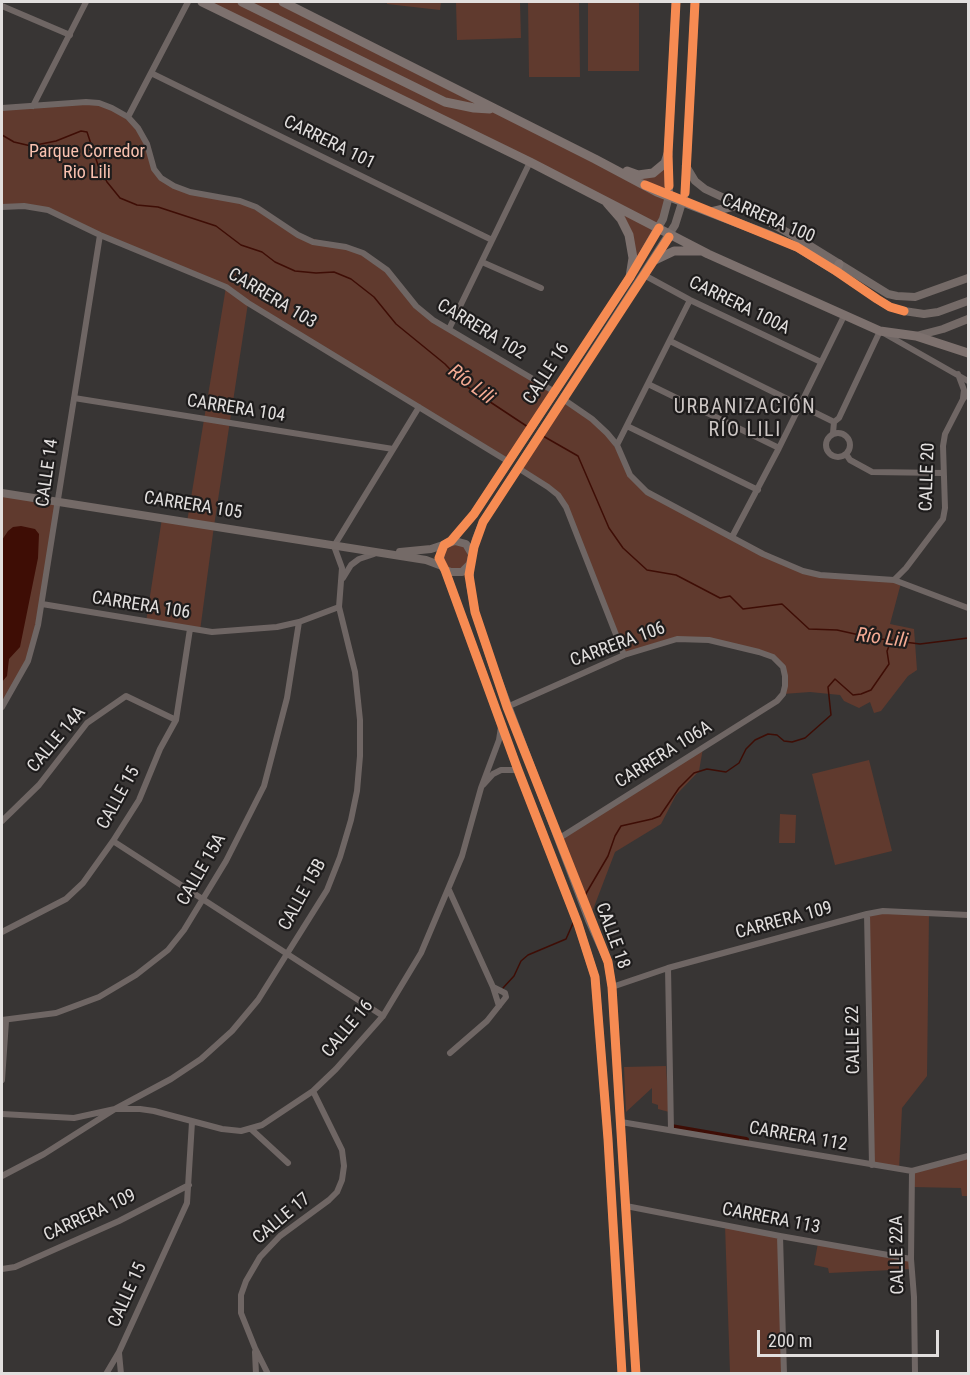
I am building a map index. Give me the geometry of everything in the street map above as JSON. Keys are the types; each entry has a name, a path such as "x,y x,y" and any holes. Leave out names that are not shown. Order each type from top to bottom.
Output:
{"main road":[{"path":"202,2 601,197 708,254 880,331 916,336 969,353"},
{"path":"242,2 445,102 474,108 496,109"},
{"name":"CARRERA 100","path":"283,2 669,196 797,247 888,294 920,296 969,278"},
{"name":"CALLE 16","path":"449,542 474,514 509,462 630,277 659,228 669,196 676,2"},
{"name":"CALLE 16","path":"471,561 476,538 483,522 670,234 683,202 695,2"},
{"path":"595,159 631,173 645,175 661,167 669,154"},
{"name":"CARRERA 100","path":"686,166 699,185 739,205 838,267 890,307 917,313 938,312 969,301"},
{"path":"601,197 621,219 629,235 633,258 630,277"},
{"path":"710,212 739,205"},
{"path":"653,261 667,253 682,249 697,250 708,254"},
{"path":"916,336 936,332 969,319"},
{"name":"CARRERA 105","path":"2,493 426,560 444,568"},
{"path":"459,541 466,544 471,551 471,561 462,572 451,573 444,568 440,553 449,542 459,541"},
{"name":"CARRERA 105","path":"378,552 418,551 449,542"},
{"name":"CALLE 18","path":"471,561 470,583 475,612 507,707 608,962 612,987 636,1374"},
{"name":"CALLE 18","path":"444,568 593,966 597,988 622,1374"}],"street":[{"path":"33,106 86,2"},
{"path":"128,117 188,2"},
{"path":"2,6 70,35"},
{"name":"CARRERA 101","path":"152,73 492,240"},
{"name":"CARRERA 102","path":"2,108 86,102 99,103 112,108 128,117 138,128 147,144 154,169 161,178 190,192 240,201 256,207 298,235 313,242 346,247 363,253 387,270 416,306 433,320 555,392"},
{"path":"449,329 530,162"},
{"name":"CARRERA 103","path":"2,207 24,206 48,210 100,235 226,287 248,303 509,462"},
{"name":"CALLE 14","path":"2,707 28,661 34,644 59,502 100,235"},
{"path":"482,262 541,288"},
{"name":"CARRERA 100A","path":"644,275 690,300 820,362"},
{"path":"617,445 690,300"},
{"path":"732,537 758,490 844,316"},
{"path":"846,454 834,456 827,451 825,443 833,433 834,422 839,418 880,331 969,381"},
{"path":"670,341 834,422"},
{"path":"958,374 964,390 963,399"},
{"path":"648,384 779,448"},
{"name":"CALLE 20","path":"894,580 906,568 943,519 945,434 963,399 969,393"},
{"name":"CARRERA 104","path":"74,398 393,449"},
{"path":"563,399 592,418 617,445 630,475 647,492 763,554 803,572 894,580 969,608"},
{"path":"334,546 420,406"},
{"path":"627,426 758,490"},
{"path":"833,433 843,434 848,438 850,445 846,454"},
{"path":"846,454 856,464 872,472 943,473"},
{"path":"518,468 553,491 566,507 624,655"},
{"name":"CALLE 15B","path":"115,1109 171,1079 201,1059 232,1031 258,1000 327,890 340,857 357,791 360,720 355,672 339,607 342,568 334,546"},
{"path":"342,581 345,573 358,559 378,552"},
{"name":"CARRERA 106","path":"42,604 212,632 278,627 339,607"},
{"name":"CALLE 15A","path":"4,1020 56,1013 99,998 136,975 168,950 184,930 226,861 264,786 287,698 299,622"},
{"name":"CALLE 15","path":"2,932 66,899 83,883 139,800 160,749 176,720 190,629"},
{"name":"CARRERA 106","path":"507,707 624,655 662,642 694,639 773,657 783,667 785,676 783,693"},
{"name":"CARRERA 106A","path":"558,839 777,701 783,693"},
{"name":"CALLE 14A","path":"2,822 39,785 87,723 126,696 176,720"},
{"name":"CALLE 16","path":"115,1109 154,1111 222,1129 242,1131 262,1125 280,1115 313,1091 336,1069 383,1016 421,953 462,856 481,788 502,726"},
{"path":"481,788 501,770 518,770"},
{"path":"113,841 383,1016"},
{"path":"449,890 494,988 497,1002"},
{"name":"CARRERA 109","path":"612,987 668,968 867,914 883,911 969,915"},
{"name":"CALLE 22","path":"867,914 872,1165"},
{"path":"668,968 671,1130"},
{"path":"450,1053 487,1021 497,1002 506,997 505,993 494,988"},
{"path":"2,1080 4,1020"},
{"name":"CALLE 17","path":"268,1374 241,1313 241,1295 246,1281 260,1257 280,1236 329,1200 337,1192 342,1180 344,1166 342,1150 313,1091"},
{"path":"2,1114 74,1118 115,1109"},
{"path":"2,1176 44,1154 115,1109"},
{"name":"CALLE 15","path":"106,1374 119,1352 183,1215 189,1185 192,1122"},
{"name":"CARRERA 112","path":"621,1122 912,1171 969,1156"},
{"path":"251,1129 288,1163"},
{"name":"CALLE 22A","path":"912,1171 911,1259 915,1374"},
{"name":"CARRERA 109","path":"2,1269 15,1267 119,1221 189,1185"},
{"name":"CARRERA 113","path":"626,1206 911,1259"},
{"path":"780,1236 784,1374"},
{"path":"255,1348 256,1374"},
{"path":"119,1352 122,1374"}],"green space":[{"path":"202,2 283,2 595,159 638,175 665,163 667,207 630,277 629,235 601,197"},
{"path":"387,2 441,2 440,10 387,4"},
{"path":"456,2 520,2 521,38 457,40"},
{"path":"528,2 579,2 580,77 529,77"},
{"path":"588,2 639,2 639,71 588,71"},
{"name":"Parque Corredor Rio Lili","path":"86,102 112,108 138,128 154,169 174,186 240,201 298,235 346,247 375,260 433,320 555,392 509,462 248,303 200,631 146,622 162,518 187,522 226,287 48,210 2,207 2,108"},
{"path":"563,399 607,433 631,475 647,492 803,571 901,583 890,624 914,629 917,670 908,676 881,711 874,713 870,702 859,708 844,701 840,695 810,692 783,694 783,667 773,657 709,640 677,639 624,655 566,507 558,495 518,468"},
{"path":"2,493 59,502 34,644 2,707"},
{"path":"466,544 470,564 451,572 439,558 444,545"},
{"path":"703,748 699,771 676,795 661,824 615,852 589,920 558,839"},
{"path":"869,760 892,851 835,865 812,774"},
{"path":"780,814 796,815 795,843 779,843"},
{"path":"867,914 929,914 927,1076 902,1108 899,1170 872,1165"},
{"path":"666,1066 669,1112 658,1109 658,1105 652,1103 652,1088 626,1112 624,1067"},
{"path":"968,1156 968,1196 962,1196 961,1188 912,1187 912,1171"},
{"path":"725,1225 780,1236 784,1373 730,1373"},
{"path":"818,1243 911,1259 912,1269 829,1273 828,1268 814,1265"}],"shaded area":[{"path":"13,527 35,529 39,534 38,558 20,647 9,659 7,676 2,682 2,540"}],"waterway":[{"name":"Río Lili","path":"2,135 14,142 31,146 56,141 81,131 87,132 98,165 107,182 120,198 137,205 158,207 216,226 241,245 262,252 275,262 295,271 334,272 351,279 374,297 396,324 445,364 466,386 528,427"},
{"name":"Río Lili","path":"543,436 578,456 609,528 623,548 647,570 676,575 720,598 730,596 743,609 782,604 809,629 837,630 873,638 920,644 968,638"},
{"path":"584,897 608,856 621,826 660,816 679,788 694,773 707,769 726,772 739,763 746,749 755,740 768,734 777,735 784,741 792,742 805,738 831,715 828,687 835,679 853,695 871,690 889,664 887,651 891,641"},
{"path":"503,988 514,976 521,961 528,955 566,939 574,921"},
{"path":"671,1127 746,1140"}],"cycle path":[{"path":"669,186 668,154 676,2"},
{"path":"685,193 695,2"},
{"path":"645,185 797,247 890,307 904,311"},
{"path":"622,1374 608,1139 595,977 578,924 439,558 444,545 451,541 474,514 630,277 659,228"},
{"path":"636,1374 612,987 608,962 507,707 475,612 469,575 474,547 483,522 669,237"}],"district":[{"name":"URBANIZACIÓN RÍO LILI","path":"745,420"}]}
